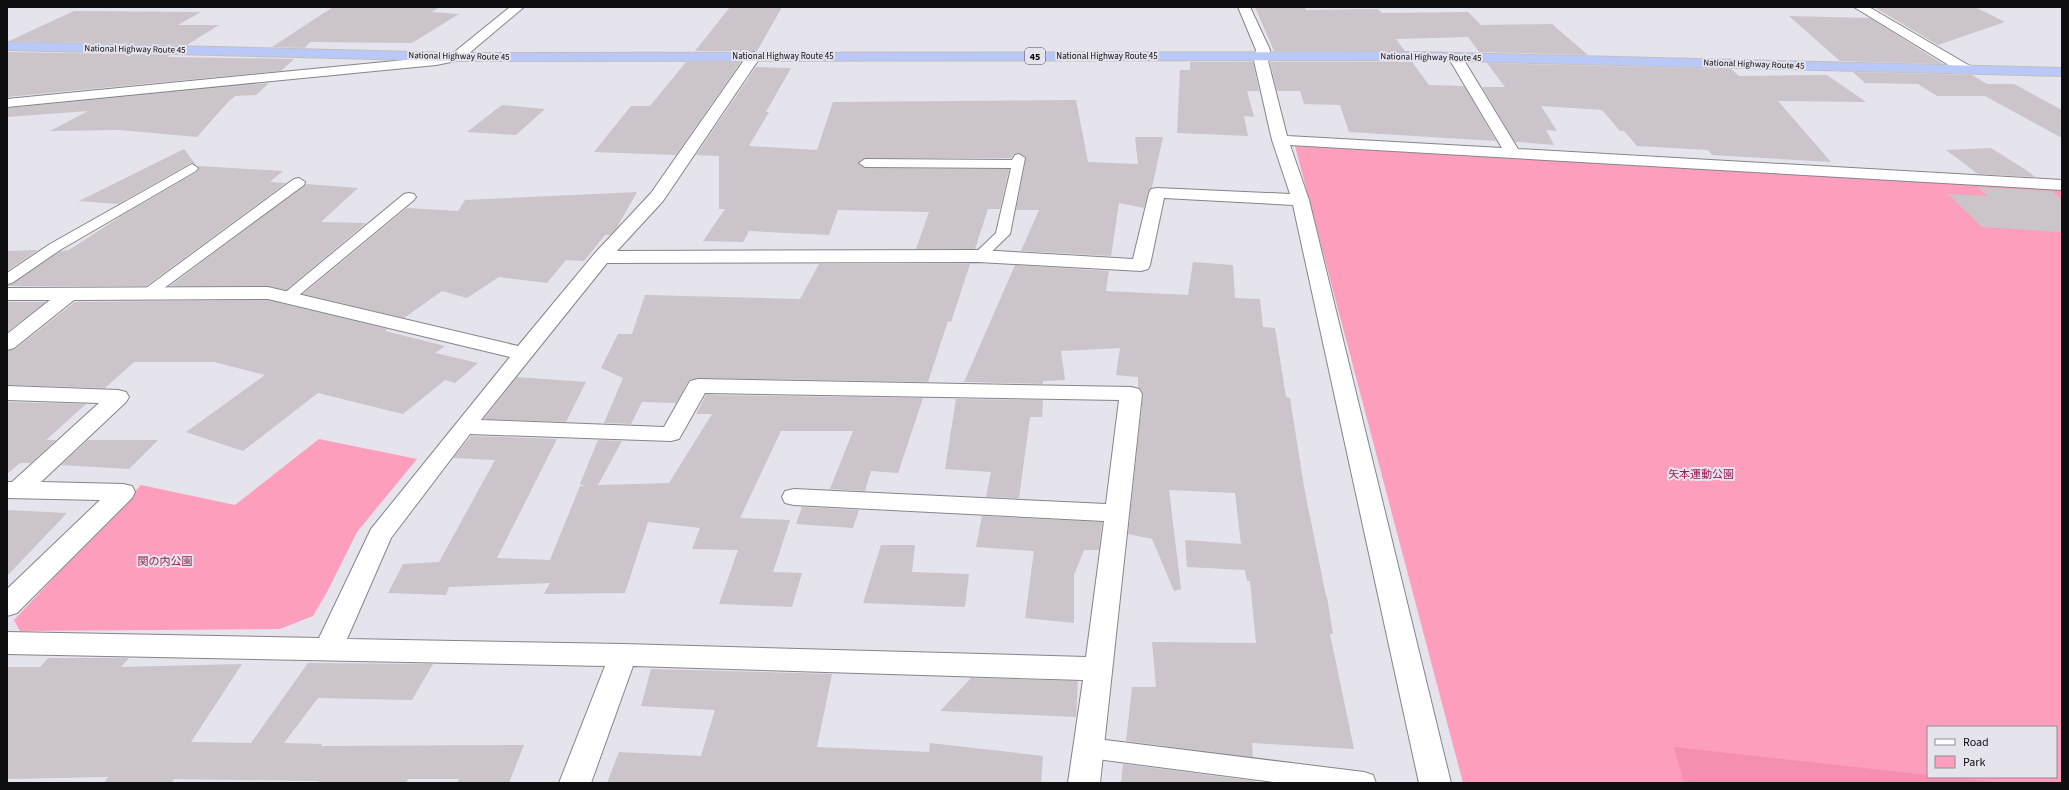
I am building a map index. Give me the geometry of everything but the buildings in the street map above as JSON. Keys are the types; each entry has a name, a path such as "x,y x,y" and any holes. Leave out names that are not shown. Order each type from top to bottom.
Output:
{"highway":[{"name":"National Highway Route 45","path":"7,46 456,57 1454,57 2062,72"}],"street":[{"path":"7,103 429,62 456,57 518,7"},
{"path":"1244,7 1263,50 1261,61 1280,140 1300,200 1435,783"},
{"path":"1860,7 1965,70"},
{"path":"328,649 380,535 464,427 602,257 657,197 754,56"},
{"path":"1454,57 1513,153"},
{"path":"1280,140 2062,185"},
{"path":"602,257 979,256 1141,265 1157,193 1300,200"},
{"path":"7,294 268,293 524,354"},
{"path":"7,344 69,294"},
{"path":"464,427 671,434 698,386 1131,394 1099,669 1084,783"},
{"path":"7,393 118,396 13,490"},
{"path":"7,606 123,492 13,490"},
{"path":"794,497 1117,513"},
{"path":"7,643 623,655 1099,669"},
{"path":"575,783 623,655"}],"lane":[{"path":"865,163 1018,161 1003,234 979,256"},
{"path":"7,280 55,247 192,168"},
{"path":"147,294 299,182"},
{"path":"287,298 409,197"},
{"path":"1089,748 1364,783"}],"green space":[{"name":"矢本運動公園","path":"1295,146 2062,189 2062,783 1463,783"},
{"name":"関の内公園","path":"319,439 417,459 357,532 327,592 313,616 280,629 20,631 14,620 141,485 235,505"}],"shaded area":[{"path":"1674,747 1927,775 1927,778 1959,778 2005,783 1684,783"}]}
